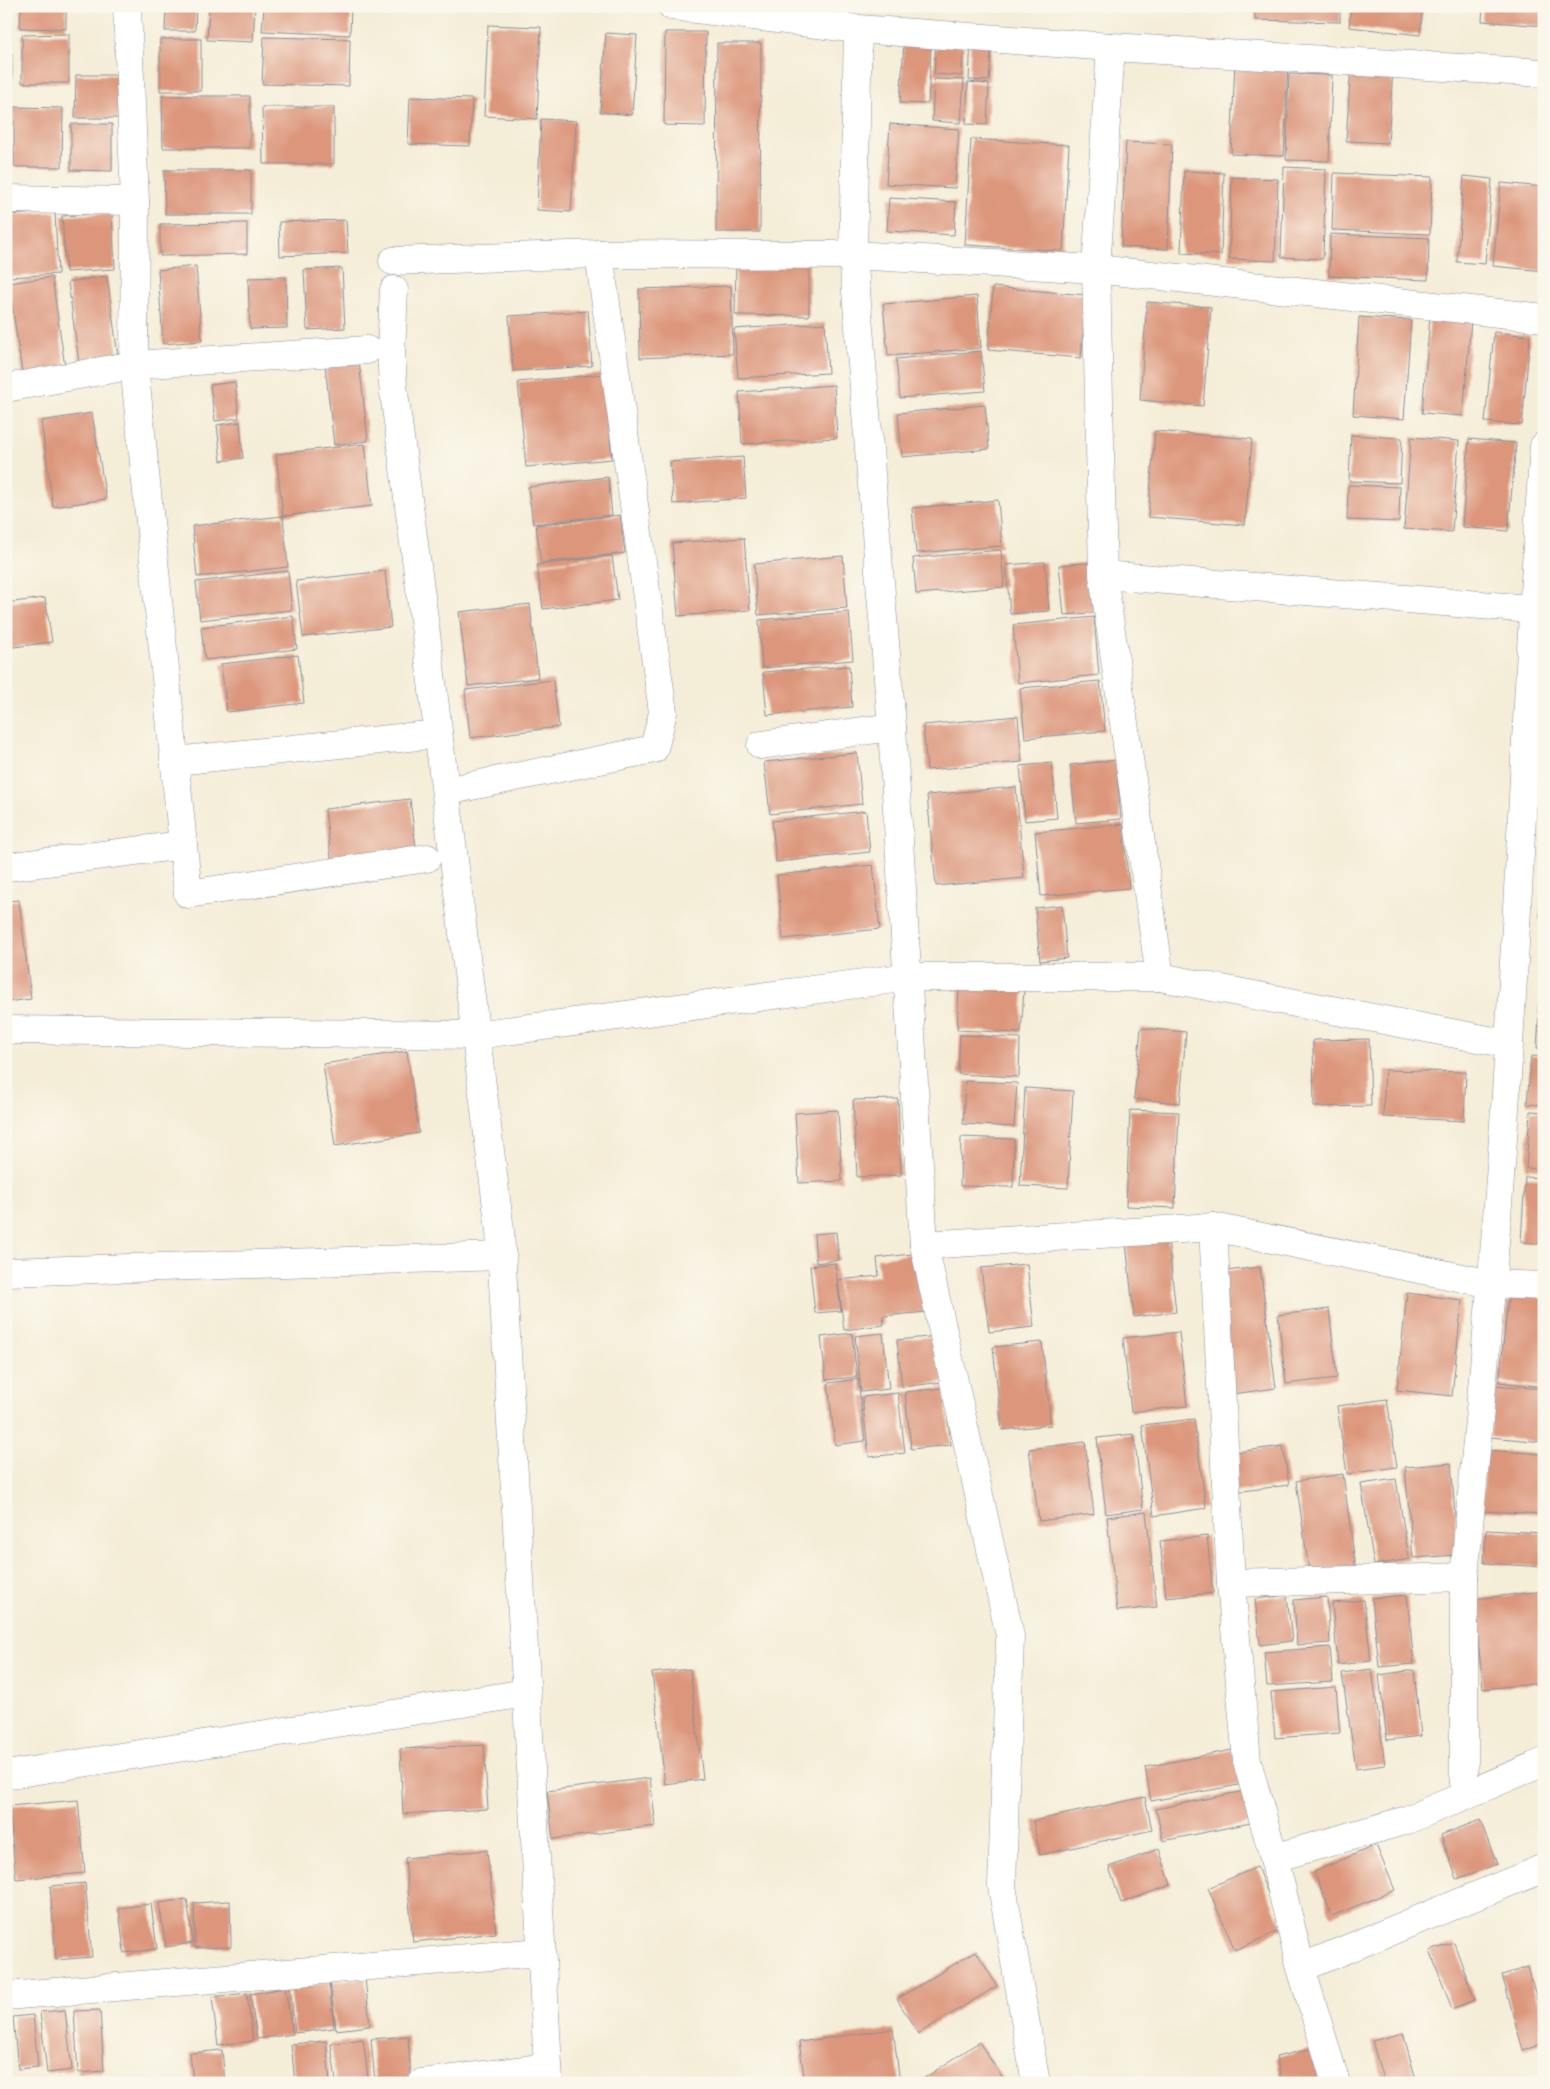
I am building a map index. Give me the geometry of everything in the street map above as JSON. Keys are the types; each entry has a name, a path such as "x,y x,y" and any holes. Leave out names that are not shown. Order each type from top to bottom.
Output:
{"street":[{"path":"126,6 135,201 134,365 188,894 427,858"},
{"path":"672,6 858,29 1111,47 1544,73"},
{"path":"858,29 853,255 892,727 924,1245 1010,1636 1002,1886 1036,2083"},
{"path":"1111,47 1096,269 1103,575 1160,977"},
{"path":"6,199 135,201"},
{"path":"446,791 654,749 663,712 599,254"},
{"path":"393,261 599,254 853,255 1096,269 1544,318"},
{"path":"394,290 390,352 393,385 446,791 502,1256 548,2075 422,2083"},
{"path":"6,388 134,365 367,350"},
{"path":"1464,1796 1464,1577 1492,1284 1509,1044 1538,608 1544,446"},
{"path":"1103,575 1538,608"},
{"path":"761,745 892,727"},
{"path":"175,762 438,734"},
{"path":"6,867 183,845"},
{"path":"6,1030 476,1035 908,977 1160,977 1509,1044"},
{"path":"924,1245 1213,1227 1492,1284 1544,1286"},
{"path":"1213,1227 1231,1582 1247,1761 1274,1858 1301,1968 1336,2083"},
{"path":"6,1272 502,1256"},
{"path":"1231,1582 1464,1577"},
{"path":"6,1775 526,1693"},
{"path":"1274,1858 1407,1820 1544,1762"},
{"path":"1301,1968 1544,1868"},
{"path":"6,1996 541,1952"}],"building":[{"path":"21,6 66,6 66,29 20,28"},
{"path":"166,6 196,6 195,31 165,31"},
{"path":"209,6 255,6 253,42 207,40"},
{"path":"264,6 351,6 350,35 262,31"},
{"path":"1255,6 1340,6 1340,22 1255,20"},
{"path":"1351,6 1423,6 1420,35 1349,27"},
{"path":"1483,6 1544,6 1544,26 1482,21"},
{"path":"6,9 11,9 11,48 6,48"},
{"path":"488,25 541,27 537,119 484,116"},
{"path":"665,32 706,32 705,126 664,125"},
{"path":"606,33 637,35 632,115 600,112"},
{"path":"69,34 69,83 22,83 22,35"},
{"path":"264,37 350,39 349,86 262,84"},
{"path":"936,38 964,40 962,76 934,74"},
{"path":"971,38 992,39 989,81 969,80"},
{"path":"160,39 201,39 201,91 160,91"},
{"path":"717,43 761,43 760,232 716,232"},
{"path":"904,43 931,45 928,104 900,103"},
{"path":"6,53 12,53 12,83 6,84"},
{"path":"1235,61 1288,63 1284,156 1231,154"},
{"path":"1351,66 1393,69 1388,143 1346,141"},
{"path":"1289,74 1332,75 1329,161 1286,160"},
{"path":"76,75 127,75 127,118 75,118"},
{"path":"934,79 964,80 961,123 932,121"},
{"path":"968,82 989,84 987,125 966,124"},
{"path":"162,96 250,96 250,148 163,148"},
{"path":"410,97 472,99 470,146 408,144"},
{"path":"14,107 63,108 62,167 14,167"},
{"path":"262,107 334,107 334,164 263,164"},
{"path":"541,119 576,121 571,212 537,210"},
{"path":"71,124 112,124 112,171 71,170"},
{"path":"890,124 959,129 955,188 886,184"},
{"path":"971,139 1069,145 1063,251 965,245"},
{"path":"1126,142 1172,144 1168,249 1121,247"},
{"path":"1284,167 1326,169 1323,259 1281,257"},
{"path":"164,170 251,170 251,214 165,214"},
{"path":"1184,171 1224,173 1221,255 1181,253"},
{"path":"1334,173 1432,177 1430,234 1332,230"},
{"path":"1464,176 1492,179 1485,264 1457,262"},
{"path":"1232,177 1278,179 1275,261 1229,259"},
{"path":"1501,183 1544,187 1544,271 1493,266"},
{"path":"889,198 956,202 954,235 887,231"},
{"path":"55,212 58,274 9,277 6,215"},
{"path":"112,213 115,269 66,272 62,216"},
{"path":"346,220 348,253 280,256 279,222"},
{"path":"247,223 247,254 160,256 160,224"},
{"path":"1330,234 1429,238 1428,280 1329,276"},
{"path":"736,262 809,264 809,316 735,315"},
{"path":"196,266 202,341 163,344 158,270"},
{"path":"342,268 345,328 307,330 304,270"},
{"path":"107,276 119,364 80,370 68,282"},
{"path":"52,277 66,374 23,380 9,283"},
{"path":"286,277 287,328 250,329 248,278"},
{"path":"731,286 733,354 640,358 639,289"},
{"path":"993,287 1086,295 1081,358 988,350"},
{"path":"977,296 981,348 888,356 883,304"},
{"path":"1147,302 1211,307 1203,406 1140,400"},
{"path":"588,311 592,366 513,371 509,316"},
{"path":"1430,316 1471,320 1463,416 1422,413"},
{"path":"1359,317 1411,320 1404,419 1353,415"},
{"path":"825,323 828,373 738,378 734,329"},
{"path":"1494,332 1530,336 1522,425 1485,422"},
{"path":"6,343 10,378 6,379"},
{"path":"981,351 985,391 900,398 896,359"},
{"path":"359,361 368,441 334,445 325,365"},
{"path":"604,374 612,459 526,467 518,382"},
{"path":"235,382 239,418 215,421 210,385"},
{"path":"834,385 837,438 742,444 739,392"},
{"path":"985,405 989,449 902,457 898,413"},
{"path":"92,413 106,499 53,507 41,421"},
{"path":"240,422 243,458 221,461 217,425"},
{"path":"1155,431 1252,439 1245,525 1148,517"},
{"path":"1351,435 1402,438 1400,483 1349,481"},
{"path":"1411,437 1459,441 1452,532 1404,529"},
{"path":"1469,439 1516,443 1508,531 1462,527"},
{"path":"365,444 372,506 283,516 276,454"},
{"path":"743,457 746,498 673,504 670,462"},
{"path":"608,477 612,515 533,524 528,487"},
{"path":"1348,485 1400,487 1399,522 1347,520"},
{"path":"998,500 1002,546 916,553 912,508"},
{"path":"620,515 625,553 541,563 536,525"},
{"path":"283,516 288,567 197,577 192,526"},
{"path":"744,538 750,610 678,616 672,543"},
{"path":"1001,550 1004,587 916,594 913,558"},
{"path":"612,556 618,600 543,609 537,565"},
{"path":"843,556 847,608 758,615 754,564"},
{"path":"1045,562 1049,611 1010,614 1006,565"},
{"path":"1097,562 1102,612 1064,615 1059,565"},
{"path":"288,571 292,610 200,620 196,582"},
{"path":"385,571 391,627 303,637 296,581"},
{"path":"45,598 52,642 6,648 6,603"},
{"path":"530,604 538,678 468,686 459,612"},
{"path":"849,612 853,660 762,668 759,620"},
{"path":"293,616 297,649 205,660 201,627"},
{"path":"1094,617 1099,675 1018,683 1013,625"},
{"path":"298,655 304,703 227,712 221,664"},
{"path":"849,666 852,707 767,715 763,672"},
{"path":"553,680 559,727 470,738 465,690"},
{"path":"1100,681 1105,731 1025,738 1020,688"},
{"path":"1018,716 1022,762 927,770 923,725"},
{"path":"857,753 862,804 770,814 764,762"},
{"path":"1116,760 1121,819 1076,823 1070,765"},
{"path":"1052,763 1057,818 1025,821 1020,766"},
{"path":"1016,787 1024,878 936,886 927,795"},
{"path":"410,799 417,856 332,866 325,809"},
{"path":"866,811 870,852 776,862 772,821"},
{"path":"1123,824 1129,888 1041,896 1035,832"},
{"path":"873,865 880,929 783,939 777,875"},
{"path":"1542,889 1544,889 1544,918 1540,918"},
{"path":"19,900 31,999 6,1002 6,901"},
{"path":"1062,905 1067,958 1040,961 1035,908"},
{"path":"1542,973 1544,973 1544,1015 1539,1015"},
{"path":"959,987 1024,990 1021,1033 957,1030"},
{"path":"1539,1018 1544,1018 1544,1049 1537,1048"},
{"path":"1141,1028 1186,1032 1180,1103 1134,1099"},
{"path":"960,1035 1020,1038 1019,1077 958,1074"},
{"path":"1369,1039 1371,1106 1314,1107 1313,1040"},
{"path":"407,1051 419,1133 335,1146 323,1064"},
{"path":"1531,1056 1544,1057 1544,1105 1527,1104"},
{"path":"1385,1070 1466,1072 1464,1121 1383,1117"},
{"path":"965,1081 1017,1083 1014,1127 963,1124"},
{"path":"1025,1088 1073,1091 1068,1188 1020,1186"},
{"path":"898,1099 901,1175 857,1177 853,1100"},
{"path":"838,1110 842,1181 799,1183 795,1113"},
{"path":"1130,1110 1179,1112 1175,1208 1126,1206"},
{"path":"1530,1111 1544,1112 1544,1169 1526,1168"},
{"path":"961,1137 1014,1139 1013,1187 960,1186"},
{"path":"1525,1177 1544,1178 1544,1244 1521,1242"},
{"path":"836,1232 839,1260 816,1263 814,1234"},
{"path":"1168,1239 1176,1312 1134,1317 1126,1243"},
{"path":"920,1253 927,1312 883,1316 884,1325 844,1330 838,1280 879,1276 877,1258"},
{"path":"835,1263 841,1311 815,1313 810,1266"},
{"path":"1027,1264 1034,1327 989,1332 981,1268"},
{"path":"1260,1267 1276,1388 1233,1394 1217,1272"},
{"path":"1509,1291 1544,1295 1544,1366 1542,1387 1499,1382"},
{"path":"1407,1293 1462,1300 1452,1396 1397,1390"},
{"path":"1329,1309 1337,1378 1286,1384 1278,1315"},
{"path":"1179,1332 1187,1406 1131,1412 1123,1338"},
{"path":"852,1333 857,1377 826,1380 821,1337"},
{"path":"883,1333 889,1389 861,1392 855,1336"},
{"path":"938,1336 943,1382 902,1387 897,1340"},
{"path":"1042,1342 1051,1425 1002,1430 993,1347"},
{"path":"858,1379 865,1441 835,1445 828,1383"},
{"path":"1494,1385 1544,1389 1544,1442 1490,1437"},
{"path":"944,1388 951,1445 911,1449 905,1392"},
{"path":"898,1393 905,1453 869,1457 862,1397"},
{"path":"1387,1399 1397,1467 1347,1474 1337,1406"},
{"path":"1194,1419 1206,1508 1154,1516 1142,1425"},
{"path":"1134,1434 1143,1509 1106,1514 1097,1438"},
{"path":"1085,1442 1094,1514 1039,1521 1029,1449"},
{"path":"1283,1446 1289,1485 1235,1492 1229,1453"},
{"path":"1486,1450 1544,1454 1544,1514 1482,1511"},
{"path":"1451,1463 1458,1555 1413,1558 1405,1467"},
{"path":"1343,1474 1356,1570 1310,1577 1296,1481"},
{"path":"1396,1479 1409,1559 1374,1565 1361,1484"},
{"path":"1146,1512 1157,1607 1117,1611 1107,1517"},
{"path":"1486,1530 1544,1533 1544,1567 1484,1563"},
{"path":"1207,1536 1213,1593 1166,1598 1160,1541"},
{"path":"1544,1591 1544,1683 1483,1689 1474,1599"},
{"path":"1287,1595 1292,1641 1260,1645 1255,1599"},
{"path":"1407,1595 1414,1664 1379,1667 1372,1598"},
{"path":"1327,1597 1330,1643 1297,1645 1294,1600"},
{"path":"1364,1600 1371,1661 1338,1665 1332,1603"},
{"path":"1330,1647 1333,1682 1267,1686 1264,1652"},
{"path":"690,1669 703,1779 665,1784 652,1673"},
{"path":"1372,1669 1385,1765 1356,1769 1342,1673"},
{"path":"1414,1670 1421,1736 1387,1740 1379,1675"},
{"path":"1336,1687 1340,1733 1275,1738 1271,1692"},
{"path":"484,1745 488,1809 403,1814 400,1749"},
{"path":"1237,1749 1244,1784 1151,1801 1145,1767"},
{"path":"650,1778 656,1826 553,1839 547,1791"},
{"path":"1249,1790 1255,1822 1163,1841 1156,1809"},
{"path":"1145,1797 1152,1830 1040,1855 1033,1821"},
{"path":"78,1800 85,1873 16,1879 9,1806"},
{"path":"1480,1820 1497,1864 1457,1879 1441,1835"},
{"path":"1376,1845 1395,1890 1332,1916 1314,1872"},
{"path":"1159,1849 1171,1885 1121,1903 1109,1867"},
{"path":"487,1850 496,1933 413,1942 405,1858"},
{"path":"1257,1867 1283,1929 1235,1950 1208,1888"},
{"path":"85,1883 92,1957 56,1960 50,1886"},
{"path":"187,1899 193,1943 166,1947 159,1903"},
{"path":"230,1901 231,1947 195,1948 194,1903"},
{"path":"151,1904 157,1949 124,1953 119,1908"},
{"path":"1454,1943 1475,2000 1452,2009 1430,1951"},
{"path":"976,1951 997,1986 918,2034 897,1999"},
{"path":"1528,1967 1544,2026 1544,2044 1523,2050 1502,1975"},
{"path":"365,1978 370,2026 336,2030 330,1982"},
{"path":"329,1983 334,2028 295,2033 290,1987"},
{"path":"285,1988 293,2034 257,2039 250,1994"},
{"path":"247,1993 253,2041 218,2045 212,1997"},
{"path":"65,2010 72,2070 47,2073 40,2012"},
{"path":"100,2010 104,2071 78,2073 74,2011"},
{"path":"33,2015 38,2067 18,2069 13,2017"},
{"path":"893,2029 900,2083 805,2083 799,2042"},
{"path":"1403,2033 1417,2083 1384,2083 1372,2041"},
{"path":"408,2036 411,2079 375,2082 371,2039"},
{"path":"363,2039 368,2078 336,2082 331,2044"},
{"path":"326,2041 330,2083 295,2083 291,2044"},
{"path":"979,2042 1006,2083 917,2083"},
{"path":"1318,2047 1327,2083 1282,2083 1276,2057"},
{"path":"222,2050 225,2083 193,2083 190,2053"}]}
